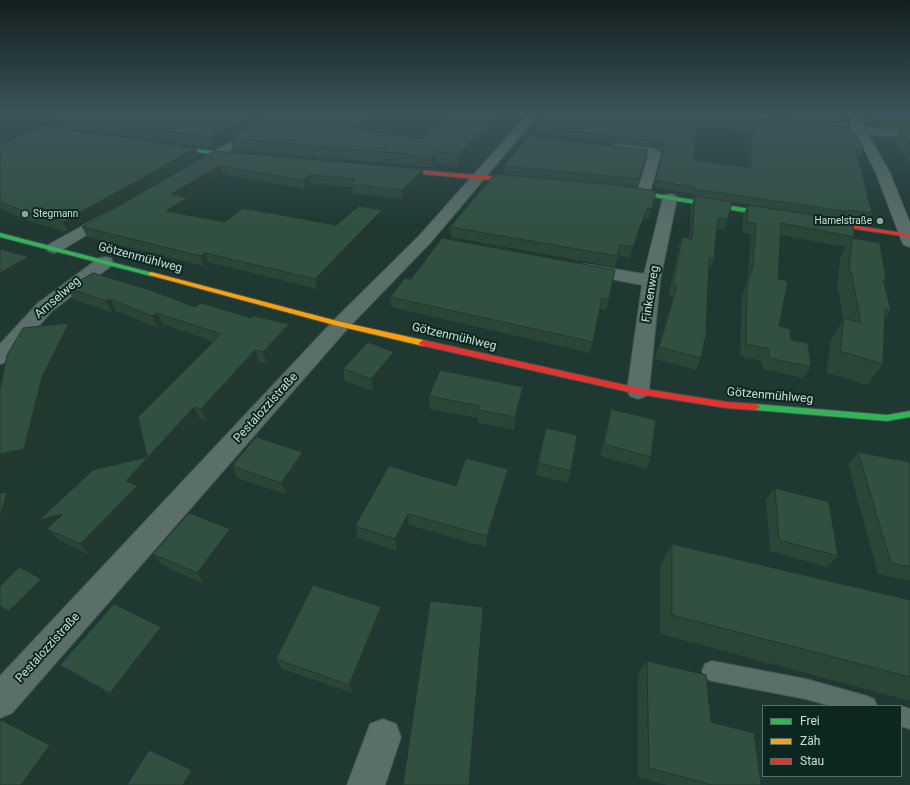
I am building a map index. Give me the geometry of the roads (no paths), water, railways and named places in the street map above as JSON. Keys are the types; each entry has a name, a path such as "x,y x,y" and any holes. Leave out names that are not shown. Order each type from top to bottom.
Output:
{"street":[{"path":"207,153 248,157"},
{"name":"Pestalozzistraße","path":"0,701 341,324 432,240 478,177 501,153"},
{"path":"644,194 655,153 652,153"},
{"path":"872,153 883,173 909,239"},
{"path":"182,173 216,154"},
{"path":"383,169 532,182"},
{"path":"615,189 785,216"},
{"name":"Finkenweg","path":"638,391 651,281 670,198"},
{"path":"54,248 121,208"},
{"path":"816,221 909,239"},
{"name":"Götzenmühlweg","path":"4,234 341,324 638,391 727,405 887,418 910,414"},
{"name":"Amselweg","path":"0,357 45,307 105,262"},
{"path":"573,266 651,281"},
{"path":"366,785 383,737"}],"lane":[{"path":"712,671 806,688 864,705"}],"place":[{"name":"Stegmann","path":"25,214"},
{"name":"Hamelstraße","path":"880,221"}]}
